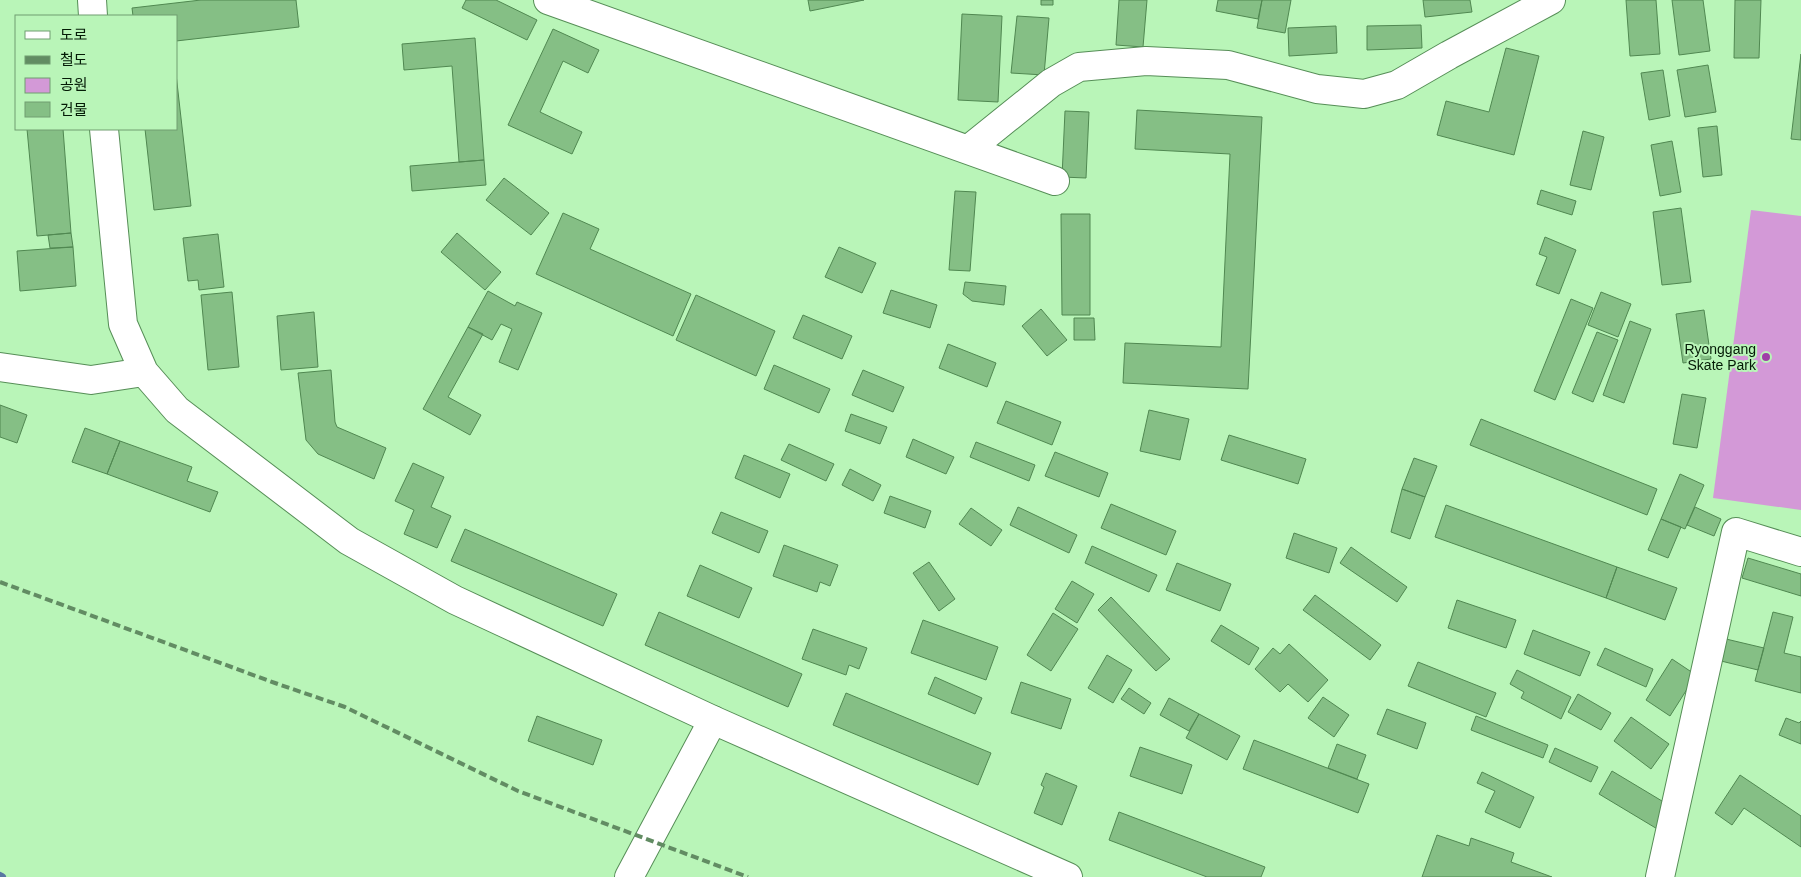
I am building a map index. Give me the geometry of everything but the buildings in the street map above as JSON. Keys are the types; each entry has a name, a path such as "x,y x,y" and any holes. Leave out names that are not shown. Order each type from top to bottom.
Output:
{"street":[{"path":"92,0 93,15"},
{"path":"548,0 1056,181"},
{"path":"969,149 1051,83 1079,68 1146,61 1228,65 1316,89 1364,94 1397,85 1551,0"},
{"path":"104,130 123,324 144,372 177,410 349,541 455,600 713,720 1068,877"},
{"path":"0,367 91,380 144,372"},
{"path":"1660,877 1736,532 1801,552"},
{"path":"629,877 713,720"}],"green space":[{"name":"Ryonggang Skate Park","path":"1751,210 1801,216 1801,510 1713,498"}],"railway":[{"path":"0,582 345,707 518,791 748,877"}],"place":[{"name":"Ryonggang Skate Park","path":"1766,357"}]}
